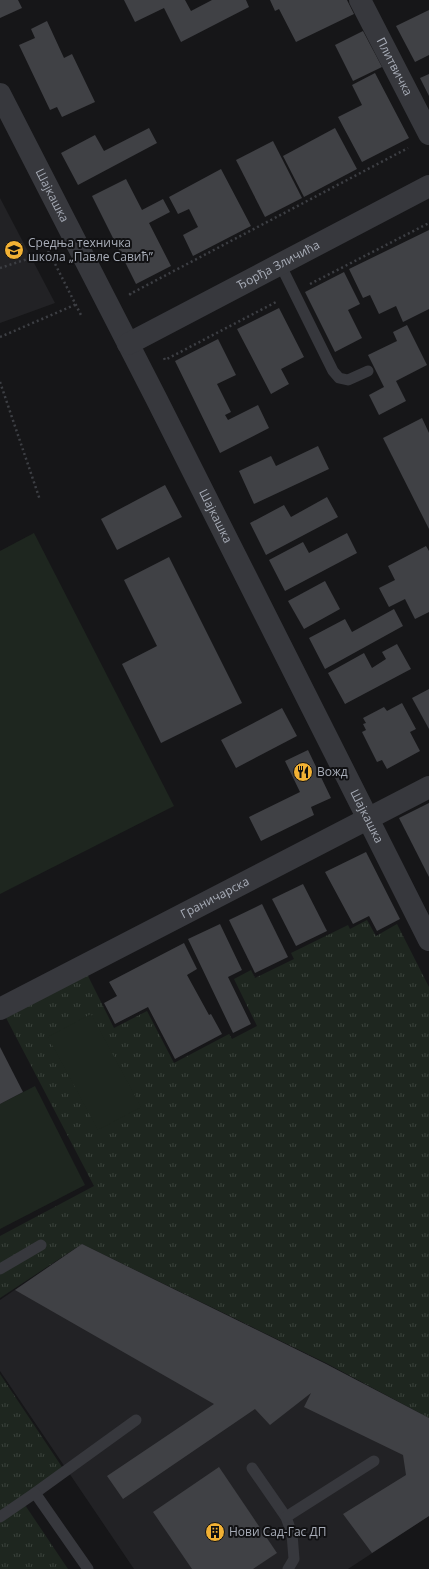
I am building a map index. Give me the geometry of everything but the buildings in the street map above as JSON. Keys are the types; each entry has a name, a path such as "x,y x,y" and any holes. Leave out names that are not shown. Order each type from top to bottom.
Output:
{"street":[{"name":"Плитвичка","path":"360,0 412,102 422,139"},
{"name":"Шајкашка","path":"0,94 429,940"},
{"name":"Ђорђа Зличића","path":"128,344 429,186"},
{"name":"Граничарска","path":"0,1009 429,787"}],"lane":[{"path":"280,264 333,371 339,378 348,380 368,371"},
{"path":"0,1269 41,1245"},
{"path":"0,1517 136,1420"},
{"path":"286,1517 374,1461"},
{"path":"252,1468 286,1517 292,1534 294,1559 288,1569"},
{"path":"35,1493 88,1569"}],"path":[{"path":"130,294 422,139"},
{"path":"0,268 49,252 77,304 82,317"},
{"path":"0,337 77,304"},
{"path":"0,382 40,500"}],"shaded area":[{"name":"Средња техничка школа „Павле Савић”","path":"0,198 55,303 0,323"},
{"path":"82,1244 326,1364 429,1418 429,1516 348,1569 134,1569 0,1371 0,1300"}],"green space":[{"path":"34,533 174,806 0,894 0,551"},
{"path":"367,920 376,936 397,924 429,987 429,1418 326,1363 82,1244 0,1298 0,1236 94,1186 4,1014 85,970 114,1028 147,1011 174,1063 229,1034 232,1039 257,1026 234,979 251,970 255,978 294,959 291,953 348,925 350,929"},
{"path":"91,1014 141,1107 98,1130 48,1037"},
{"path":"35,1086 85,1185 0,1229 0,1104"},
{"path":"0,1374 66,1473 23,1502 68,1569 0,1569"}],"place":[{"name":"Средња техничка школа „Павле Савић”","path":"14,250"},
{"name":"Вожд","path":"303,772"},
{"name":"Нови Сад-Гас ДП","path":"215,1532"}]}
